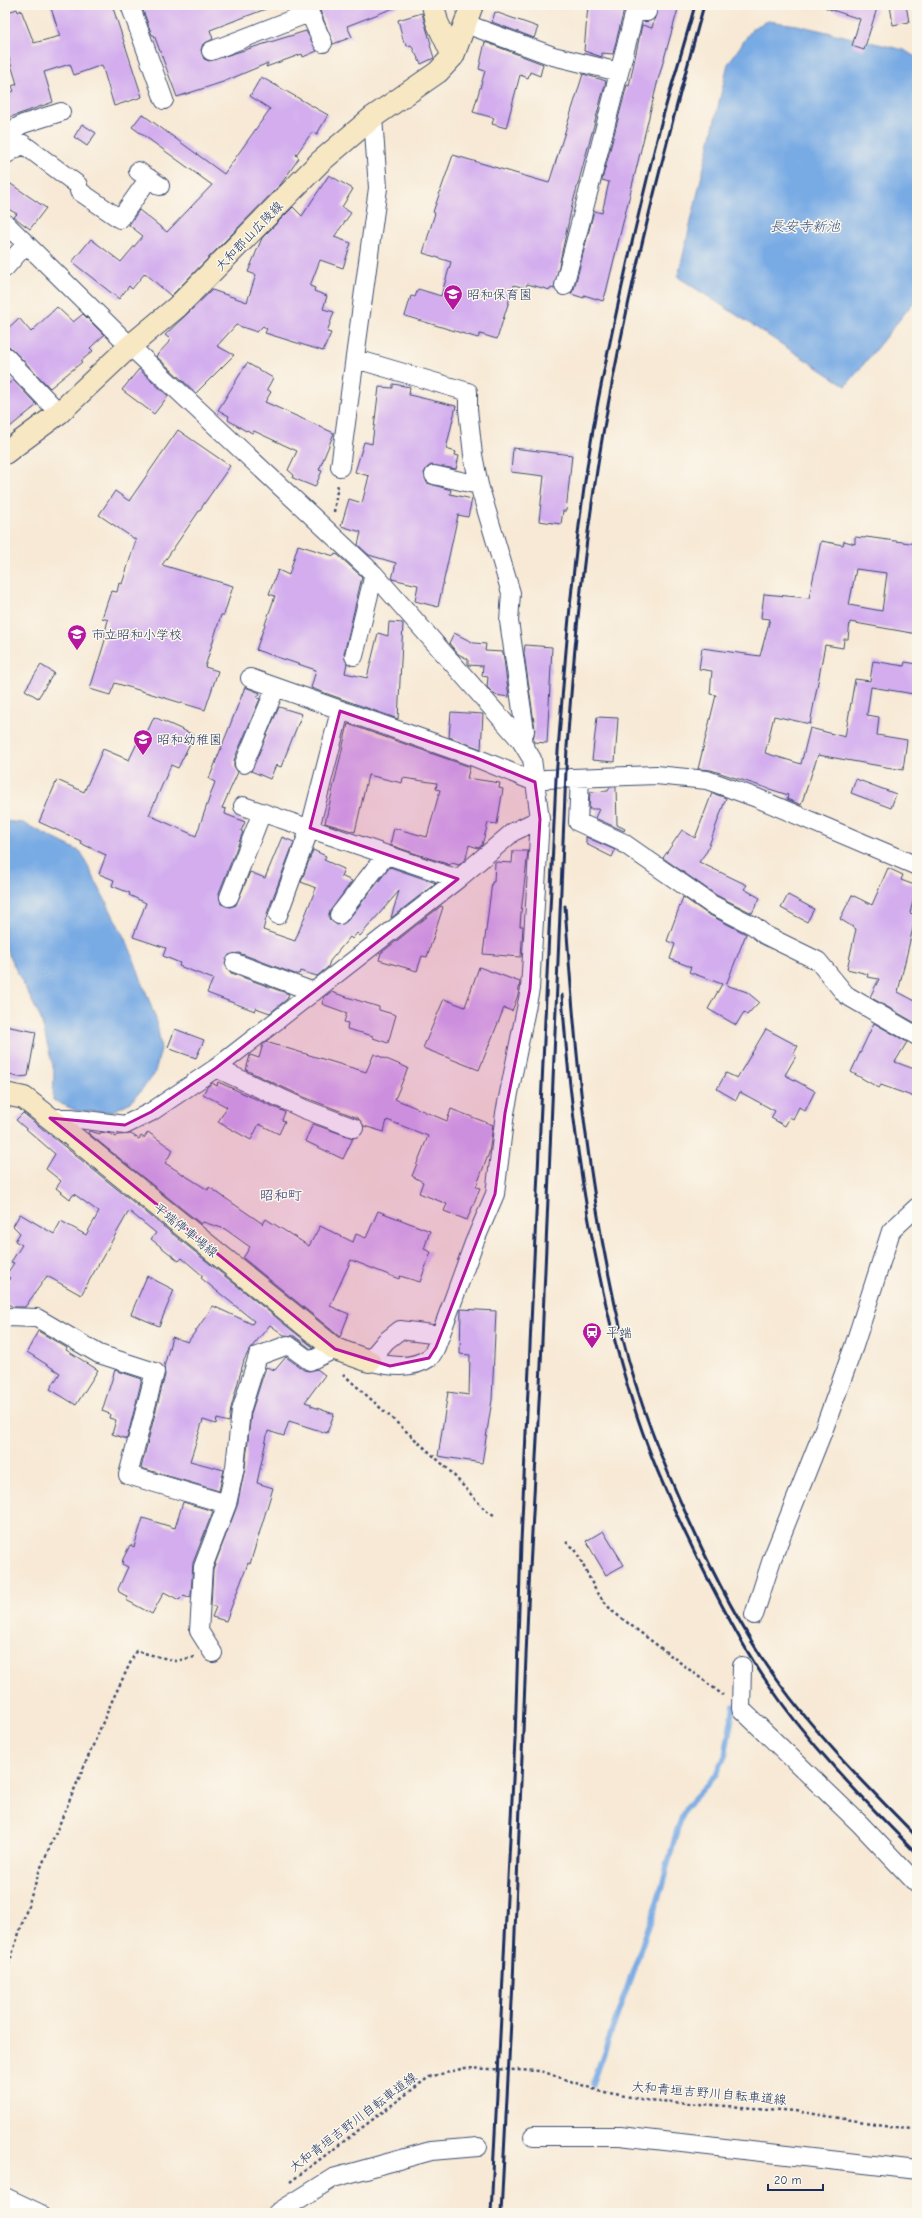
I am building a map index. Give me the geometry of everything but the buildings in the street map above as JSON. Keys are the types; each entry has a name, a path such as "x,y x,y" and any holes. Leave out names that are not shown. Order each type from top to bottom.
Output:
{"main road":[{"path":"433,5 437,22 453,56"},
{"name":"大和郡山広陵線","path":"5,452 59,413 130,346 177,307 320,162 373,117 438,72 453,56 469,14"},
{"name":"平端停車場線","path":"5,1094 24,1098 50,1118 334,1349 369,1361"}],"street":[{"path":"130,5 164,100"},
{"path":"564,286 635,11 647,12 648,5"},
{"path":"211,51 307,9 323,43"},
{"path":"469,14 553,56 619,72"},
{"path":"5,134 23,124 61,112"},
{"path":"340,467 356,359 369,246 378,188 373,117"},
{"path":"5,156 23,144 78,185 80,191 120,219 149,178"},
{"path":"5,223 130,346 374,574 521,741 532,759 540,819 530,989 505,1113 495,1194 474,1243 436,1347 429,1358 414,1364 390,1366 369,1361 386,1341 400,1330 440,1335"},
{"path":"5,268 26,244"},
{"path":"356,359 468,392 468,409 473,455 480,485 511,593 509,621 525,731 521,741"},
{"path":"8,366 59,413"},
{"path":"434,475 480,485"},
{"path":"354,656 374,574"},
{"path":"250,678 474,757 535,782 545,779 656,774 707,780 757,798 917,866"},
{"path":"244,764 276,687"},
{"path":"278,915 310,828 340,711"},
{"path":"580,778 578,822 622,842 711,904 754,926 765,935 818,961 846,995 917,1036"},
{"path":"243,806 458,879"},
{"path":"229,897 262,812"},
{"path":"50,1118 71,1118 124,1125 151,1112 216,1068 458,879 513,832 540,819"},
{"path":"339,914 386,855"},
{"path":"235,963 314,992"},
{"path":"216,1068 304,1109 354,1128"},
{"path":"754,1615 772,1559 825,1426 854,1346 891,1231 917,1207"},
{"path":"5,1317 37,1318 99,1354 155,1372 128,1475 227,1504"},
{"path":"213,1653 198,1631 203,1567 227,1504 235,1467 241,1411 258,1356 288,1345 310,1361 334,1349"},
{"path":"742,1666 741,1709 860,1824 917,1884"},
{"path":"533,2136 620,2136 917,2170"},
{"path":"277,2213 333,2178 431,2151 478,2147"},
{"path":"5,2197 39,2213"}],"path":[{"path":"328,532 332,526 340,467"},
{"path":"334,1349 336,1367 370,1400 449,1470 485,1510 494,1515"},
{"path":"566,1542 575,1548 597,1593 612,1611 727,1697"},
{"path":"5,1976 39,1872 112,1701 136,1651 176,1661 213,1653"},
{"name":"大和青垣吉野川自転車道線","path":"285,2186 429,2077 465,2068 541,2071 599,2090 646,2100 795,2111 896,2127 917,2128"}],"highlighted area":[{"path":"340,711 474,757 535,782 538,796 540,819 530,989 505,1113 495,1194 436,1347 429,1358 390,1366 335,1349 50,1118 125,1125 151,1112 216,1068 458,879 310,828"}],"water":[{"name":"長安寺新池","path":"768,21 797,25 904,50 917,58 917,298 846,386 678,277 728,64 753,28"},
{"path":"5,821 23,823 81,852 130,949 157,1022 161,1049 154,1075 131,1102 111,1112 77,1111 53,1100 54,1071 41,1019 5,948"}],"waterway":[{"path":"593,2084 658,1900 677,1830 686,1807 717,1774 725,1756 734,1706"}],"railway":[{"path":"491,2213 515,1740 521,1542 556,779 567,637 583,495 598,401 627,264 651,161 695,5"},
{"path":"501,2213 513,1982 528,1606 541,1365 567,747 575,650 589,522 615,367 656,185 704,5"},
{"path":"565,906 573,1015 592,1178 611,1286 623,1339 629,1363 653,1435 682,1504 711,1567 741,1624 765,1662 809,1722 826,1742 917,1837"},
{"path":"562,995 566,1048 579,1155 597,1263 622,1368 645,1439 661,1479 707,1577 760,1672 785,1708 820,1751 917,1854"}],"place":[{"name":"昭和保育園","path":"453,311"},
{"name":"市立昭和小学校","path":"77,651"},
{"name":"昭和幼稚園","path":"143,756"},
{"name":"平端","path":"592,1349"}],"district":[{"name":"昭和町","path":"281,1195"}]}
